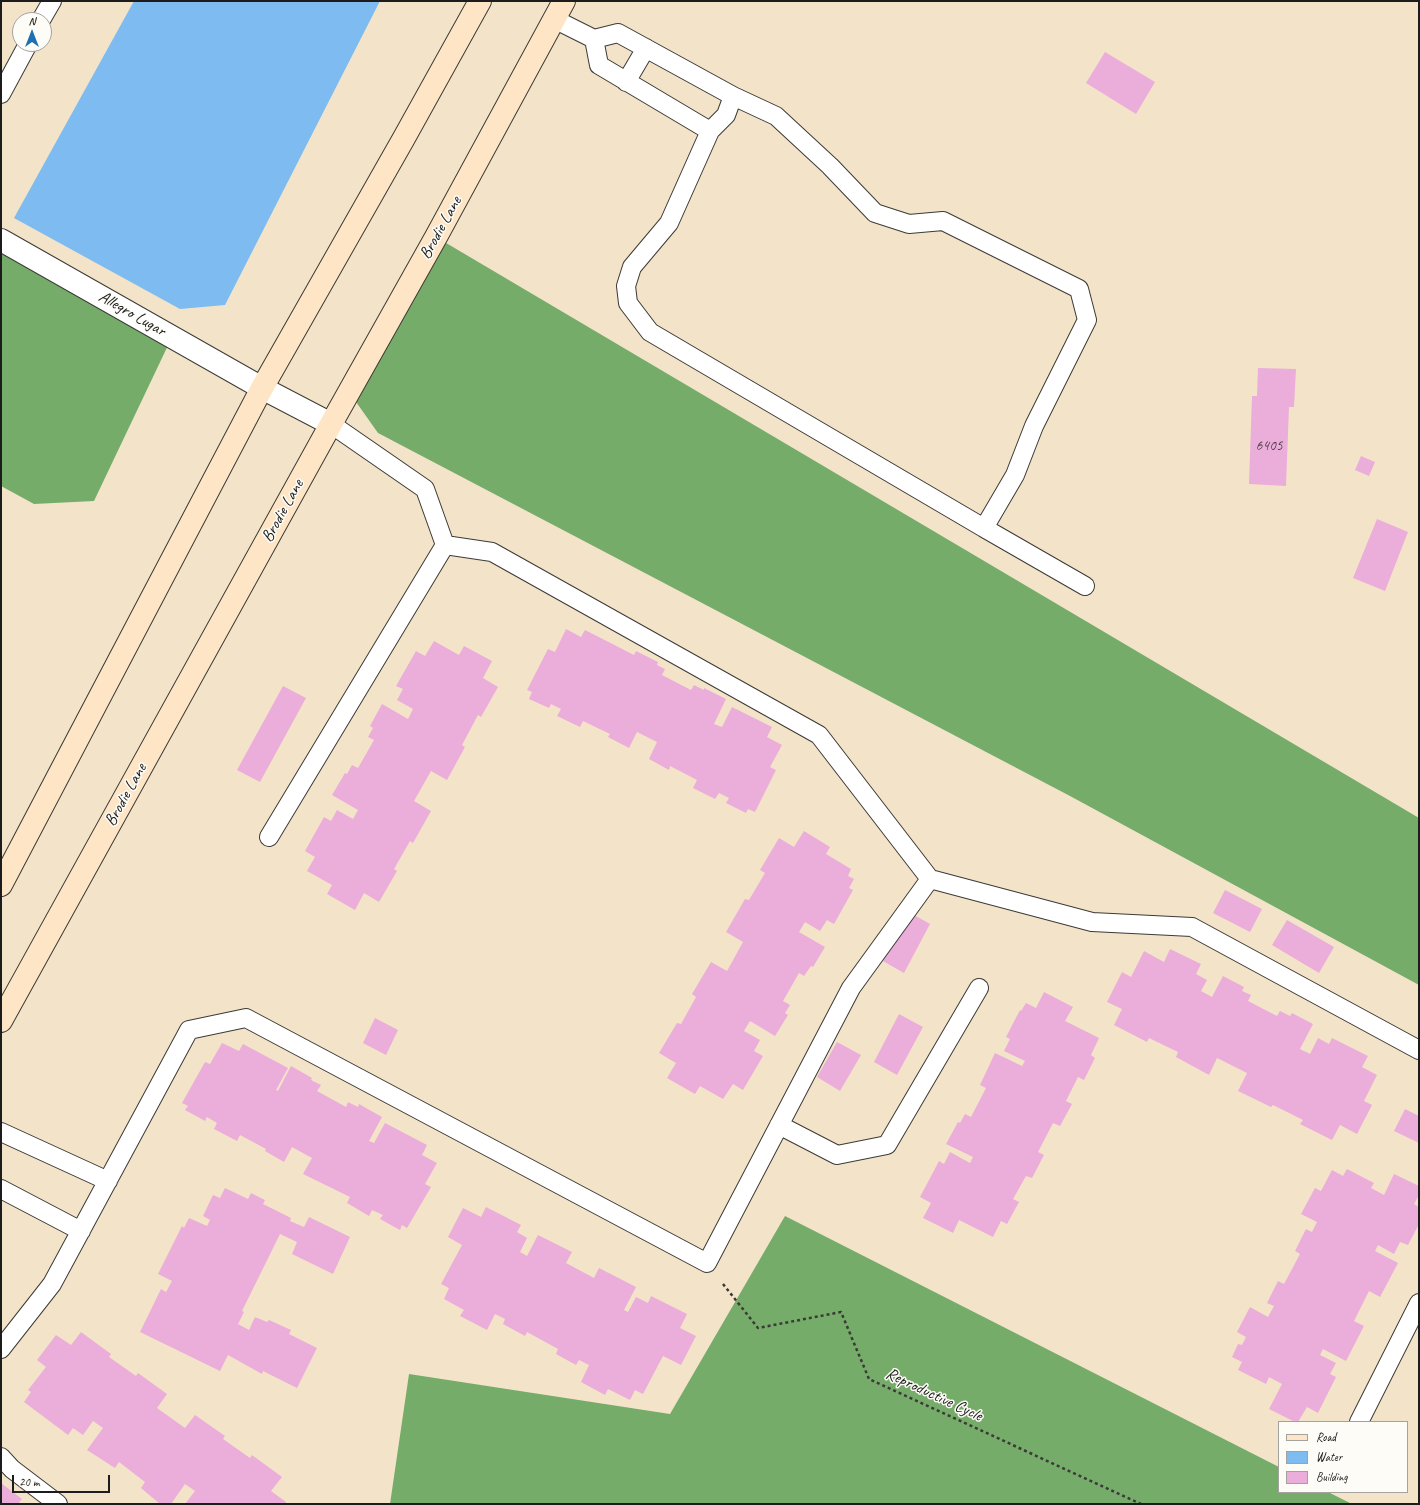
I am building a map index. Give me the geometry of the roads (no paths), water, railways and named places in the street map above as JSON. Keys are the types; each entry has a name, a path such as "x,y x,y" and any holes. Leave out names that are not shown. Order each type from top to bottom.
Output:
{"main road":[{"path":"1,885 262,388 480,1"},
{"name":"Brodie Lane","path":"1,1021 436,237 559,10"}],"street":[{"name":"Allegro Lugar","path":"1,240 262,388 331,424"}],"lane":[{"path":"46,12 52,1"},
{"path":"559,10 594,40 599,65 710,131"},
{"path":"594,40 618,33 733,96 776,116 830,166 875,212 909,224 943,221 1079,289 1087,320 1034,426 1015,475 984,528"},
{"path":"626,82 646,48"},
{"path":"1,94 24,52"},
{"path":"733,96 726,115 710,131 669,223 632,267 626,286 628,303 650,332 1085,586"},
{"path":"331,424 425,489 445,544"},
{"path":"269,837 445,544"},
{"path":"445,544 492,552 819,735 930,879 1092,922 1192,927 1419,1050"},
{"path":"1,1349 52,1284 189,1030 246,1018 707,1263 850,988 930,879"},
{"path":"779,1125 837,1155 887,1145 979,988"},
{"path":"1,1132 108,1181"},
{"path":"1,1189 81,1231"},
{"path":"1360,1421 1419,1303"},
{"path":"1,1456 12,1469 58,1504"}],"water":[{"path":"134,1 380,1 225,305 180,309 14,218"}]}
